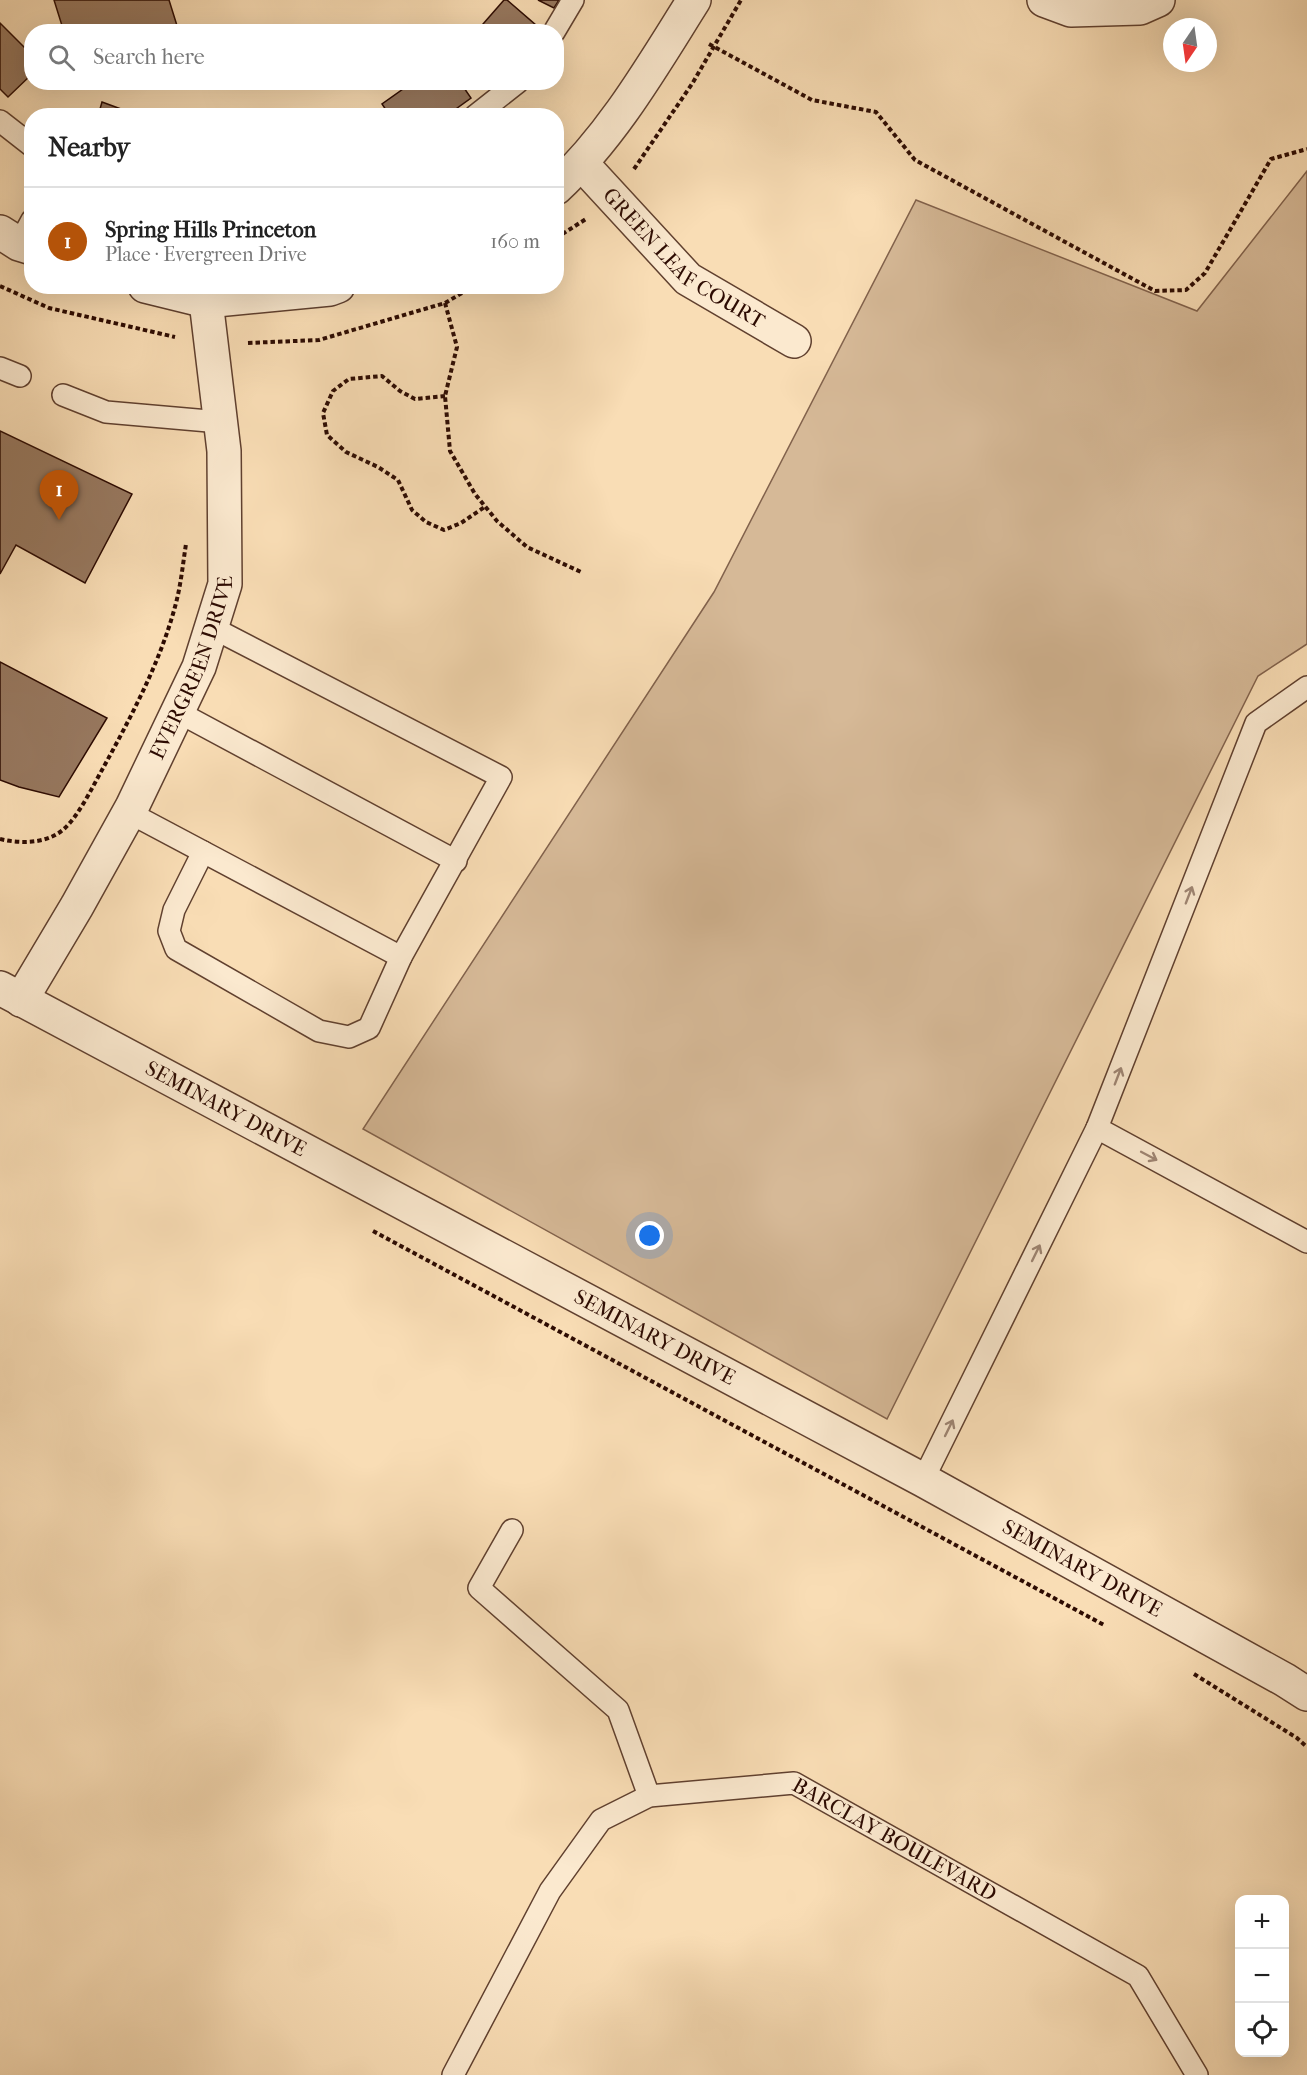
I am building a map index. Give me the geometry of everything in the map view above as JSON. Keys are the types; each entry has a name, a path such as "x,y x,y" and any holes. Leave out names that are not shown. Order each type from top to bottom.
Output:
{"street":[{"path":"1044,0 1071,10 1140,8 1158,0"},
{"path":"564,181 582,164 607,132 685,13"},
{"name":"GREEN LEAF COURT","path":"582,164 688,279 794,341"},
{"path":"178,294 206,301 278,294"},
{"name":"EVERGREEN DRIVE","path":"11,994 77,906 128,812 199,667 225,584 224,451 206,301"},
{"name":"SEMINARY DRIVE","path":"11,994 923,1480 1307,1694"}],"lane":[{"path":"559,24 573,0"},
{"path":"485,108 508,90"},
{"path":"0,121 24,140"},
{"path":"0,369 20,376"},
{"path":"63,395 106,412 220,422"},
{"path":"203,852 174,910 169,931 177,949 319,1031 349,1037 369,1028 401,957 501,777 211,627"},
{"path":"923,1480 1097,1128 1256,723 1307,687"},
{"path":"178,712 456,861"},
{"path":"128,812 401,957"},
{"path":"1097,1128 1307,1242"},
{"path":"512,1530 479,1588 618,1710 649,1796"},
{"name":"BARCLAY BOULEVARD","path":"453,2075 550,1890 600,1820 649,1796 794,1783 1138,1976 1197,2075"}],"path":[{"path":"608,193 626,181 692,84 741,0"},
{"path":"685,13 714,46 812,100 876,112 915,160 1155,291 1186,290 1205,273 1271,159 1307,149"},
{"path":"446,303 457,347 445,396 450,451 475,494 497,521 526,547 581,572"},
{"path":"445,396 415,399 400,391 382,376 349,379 333,391 323,413 327,435 346,452 378,467 398,480 412,510 426,522 444,530 461,524 486,507"},
{"path":"0,839 21,843 48,837 65,828 86,799 129,720 158,652 176,603 187,542"},
{"path":"364,1227 1114,1630"},
{"path":"1188,1670 1297,1738 1307,1747"}],"shaded area":[{"path":"1307,171 1307,644 1258,676 887,1419 363,1129 714,592 916,200 1197,311"}],"building":[{"path":"54,0 169,0 176,24 62,24"},
{"path":"504,0 507,0 535,24 483,24"},
{"path":"538,0 559,0 554,8"},
{"path":"0,23 24,47 24,82 8,97 0,89"},
{"path":"402,90 466,90 471,98 457,108 385,108 382,104"},
{"path":"102,102 118,108 100,108"},
{"path":"0,431 132,494 85,583 16,545 0,574"},
{"path":"0,662 107,718 59,797 0,780"}],"place":[{"name":"Spring Hills Princeton","path":"59,520"}]}
